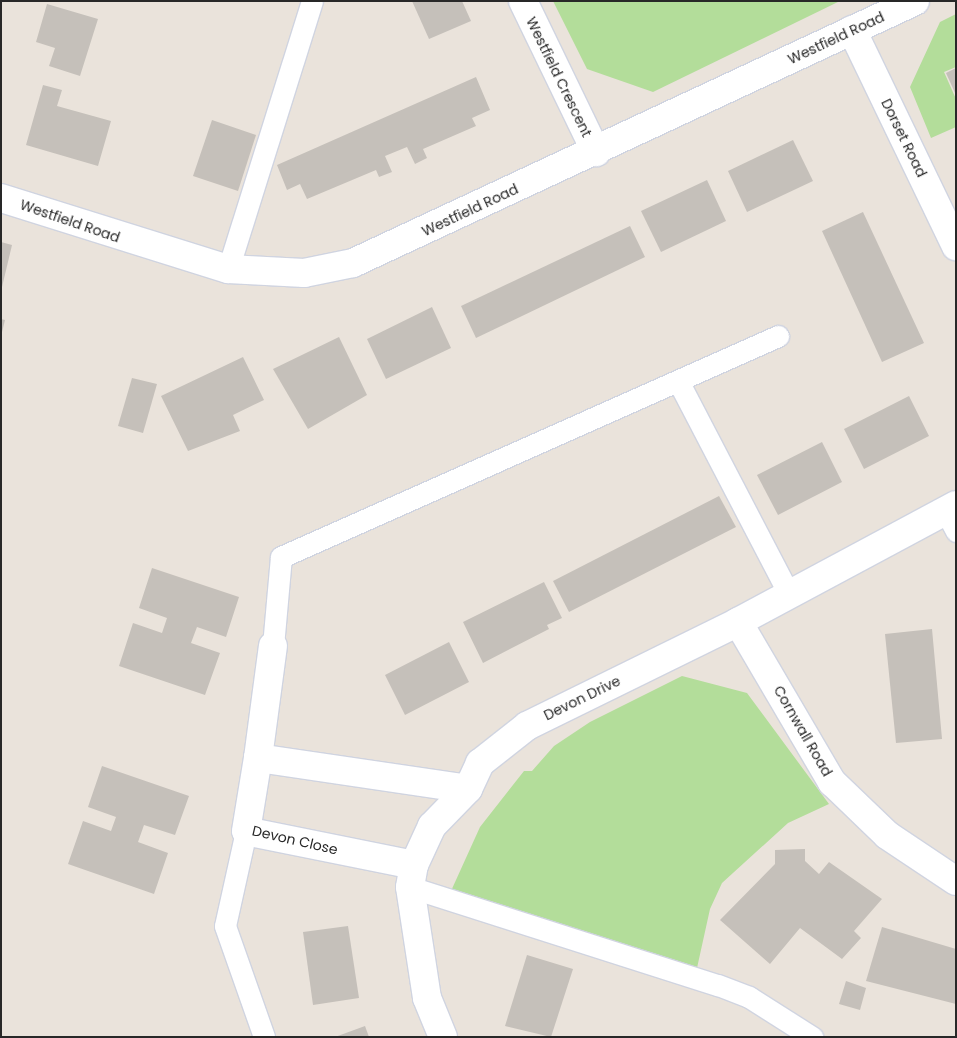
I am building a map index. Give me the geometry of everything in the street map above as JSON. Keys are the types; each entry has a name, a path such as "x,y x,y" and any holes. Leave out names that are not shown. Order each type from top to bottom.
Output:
{"street":[{"name":"Westfield Crescent","path":"523,1 596,152"},
{"name":"Westfield Road","path":"1,198 140,245 228,269 304,273 354,263 596,152 915,1"},
{"name":"Dorset Road","path":"852,30 956,246"},
{"name":"Devon Drive","path":"412,876 432,826 468,789 480,763 527,726 738,622 789,594 952,515"},
{"name":"Cornwall Road","path":"738,622 832,782 887,835 956,881"},
{"name":"Devon Close","path":"273,646 246,831 412,876"},
{"path":"258,758 468,789"},
{"path":"412,876 427,998 443,1037"}],"lane":[{"path":"228,269 312,1"},
{"path":"273,646 281,557 778,336"},
{"path":"678,381 789,594"},
{"path":"246,831 225,926 264,1037"},
{"path":"412,876 749,996 812,1037"}],"green space":[{"path":"553,1 840,1 653,92 587,69"},
{"path":"956,14 956,67 944,72 956,99 956,127 931,138 910,87 940,22"},
{"path":"682,676 747,693 829,804 788,823 722,883 710,909 697,968 451,891 480,827 524,771 532,771 554,746 590,722"}],"building":[{"path":"412,1 462,1 471,21 429,39"},
{"path":"47,4 98,19 80,76 49,66 55,48 36,42"},
{"path":"956,68 956,95 946,73"},
{"path":"476,77 490,110 472,118 476,126 423,149 427,158 415,164 407,147 385,156 392,172 379,177 376,170 307,199 300,184 287,190 277,165"},
{"path":"43,85 62,90 57,106 111,121 98,166 26,145"},
{"path":"212,120 256,135 238,191 193,176"},
{"path":"793,140 813,181 747,212 728,171"},
{"path":"707,180 726,221 661,252 641,211"},
{"path":"863,212 924,343 882,362 822,231"},
{"path":"630,226 645,257 476,338 461,306"},
{"path":"1,242 12,245 2,287 1,287"},
{"path":"432,307 451,348 386,379 367,339"},
{"path":"1,319 5,320 2,332 1,332"},
{"path":"339,337 367,395 308,429 273,369"},
{"path":"243,357 264,400 233,415 240,431 188,451 161,396"},
{"path":"132,378 157,384 143,433 118,426"},
{"path":"909,396 929,436 864,469 844,429"},
{"path":"822,442 842,482 778,515 757,475"},
{"path":"719,496 736,527 569,612 553,581"},
{"path":"152,568 239,597 226,637 197,627 191,643 220,653 205,695 119,666 133,623 162,633 167,618 139,608"},
{"path":"544,582 562,618 547,625 549,629 483,663 463,622"},
{"path":"932,629 942,739 896,743 885,634"},
{"path":"449,642 469,682 405,715 385,675"},
{"path":"102,766 189,796 175,835 144,825 138,842 168,853 154,894 68,864 83,821 111,831 116,817 88,807"},
{"path":"805,849 805,861 819,874 829,862 882,899 854,931 861,938 842,959 800,928 770,964 720,920 775,864 775,850"},
{"path":"348,926 359,998 313,1005 303,932"},
{"path":"882,927 956,949 956,1004 866,981"},
{"path":"527,955 573,969 551,1037 505,1026"},
{"path":"846,981 866,988 860,1010 839,1004"},
{"path":"365,1026 369,1037 335,1037"}]}
